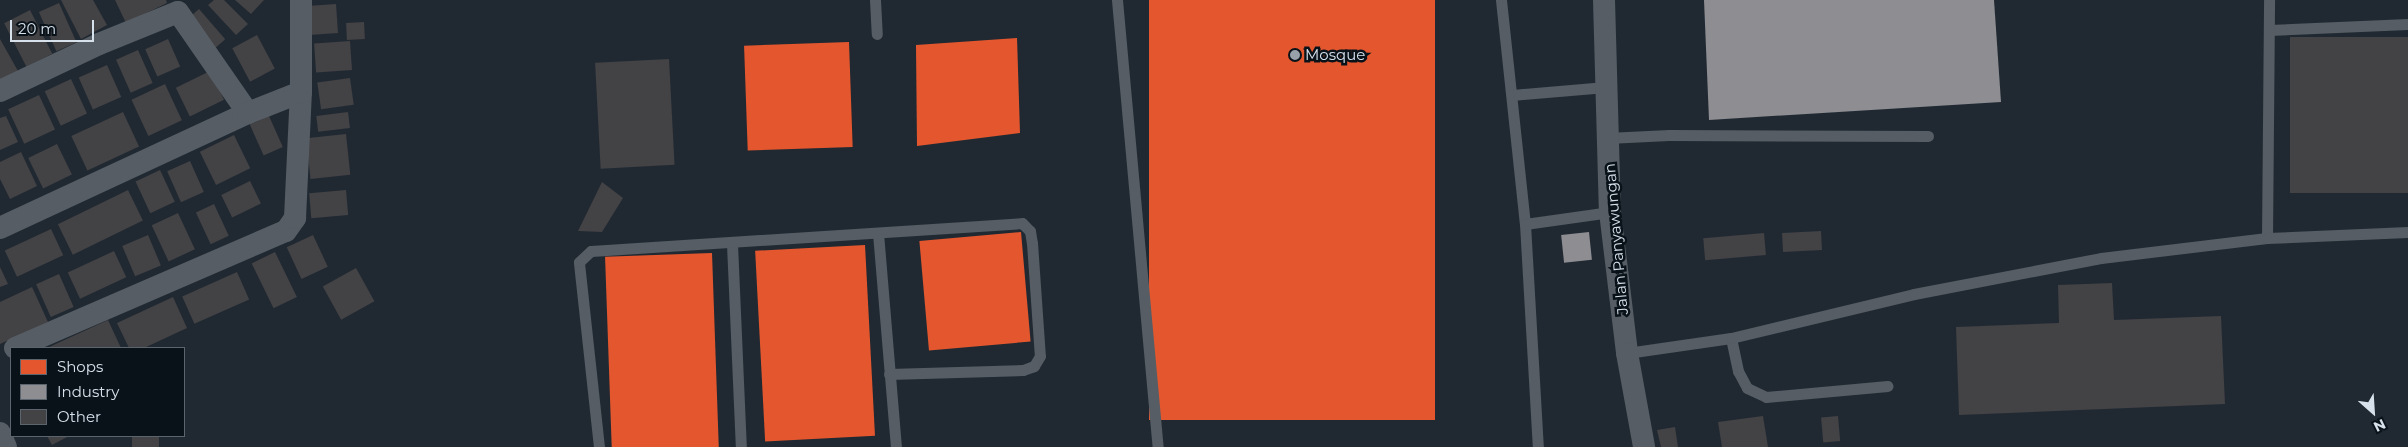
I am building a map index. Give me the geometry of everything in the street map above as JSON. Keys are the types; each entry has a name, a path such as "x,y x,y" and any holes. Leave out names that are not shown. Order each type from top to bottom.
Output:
{"street":[{"path":"17,347 286,231 295,218 301,92 302,0"},
{"name":"Jalan Panyawungan","path":"1604,0 1610,212 1627,353 1644,447"},
{"path":"0,92 98,44 184,6 248,113"},
{"path":"0,228 248,113 301,92"},
{"path":"0,433 6,447"}],"lane":[{"path":"874,0 877,34"},
{"path":"1117,0 1158,447"},
{"path":"1501,0 1525,224 1538,447"},
{"path":"2267,238 2269,0"},
{"path":"2269,30 2408,24"},
{"path":"1512,95 1606,87"},
{"path":"1607,138 1669,135 1928,136"},
{"path":"1525,224 1610,212"},
{"path":"599,447 579,262 592,251 732,244 1022,223 1030,231 1032,243 1040,356 1034,366 1023,370 889,374"},
{"path":"1627,353 1731,338 1914,294 2101,258 2267,238 2408,232"},
{"path":"878,233 896,447"},
{"path":"732,244 741,447"},
{"path":"1731,338 1738,371 1747,388 1766,397 1888,386"}],"building: Shops":[{"path":"1149,0 1435,0 1435,420 1149,420"},
{"path":"1017,38 1020,133 917,146 916,45"},
{"path":"849,42 853,147 748,151 744,46"},
{"path":"1021,232 1031,342 929,350 919,241"},
{"path":"865,245 875,436 765,441 755,251"},
{"path":"712,253 719,447 612,447 605,257"}],"building: Industry":[{"path":"1704,0 1994,0 2001,102 1709,120"},
{"path":"1589,232 1592,260 1564,263 1561,235"}],"building: Other":[{"path":"61,0 93,0 107,25 81,39"},
{"path":"115,0 166,0 167,3 126,23"},
{"path":"214,0 224,0 248,24 236,35 208,5"},
{"path":"235,0 264,0 251,14"},
{"path":"59,3 76,42 56,51 39,12"},
{"path":"336,4 338,33 309,35 307,6"},
{"path":"199,9 225,39 213,50 187,19"},
{"path":"30,10 52,54 26,67 4,23"},
{"path":"364,22 365,39 347,40 346,23"},
{"path":"257,35 275,69 250,82 232,48"},
{"path":"2290,37 2408,37 2408,193 2290,193"},
{"path":"0,39 18,71 0,81"},
{"path":"168,39 180,66 157,77 145,49"},
{"path":"350,41 352,70 316,72 314,44"},
{"path":"138,50 153,83 131,93 116,60"},
{"path":"669,59 675,165 601,169 595,63"},
{"path":"107,65 121,97 93,110 79,78"},
{"path":"210,71 224,100 190,116 176,88"},
{"path":"350,78 354,105 321,109 317,83"},
{"path":"71,79 87,113 61,126 45,91"},
{"path":"165,84 182,120 148,136 131,100"},
{"path":"39,95 55,129 24,144 8,109"},
{"path":"123,112 139,146 87,171 71,136"},
{"path":"348,112 350,128 318,132 316,116"},
{"path":"6,116 18,142 0,150 0,118"},
{"path":"269,116 283,147 264,156 250,125"},
{"path":"346,134 350,175 311,179 306,138"},
{"path":"234,135 250,168 216,185 200,152"},
{"path":"57,144 72,175 43,189 28,158"},
{"path":"21,152 37,186 10,199 0,179 0,162"},
{"path":"190,161 204,192 181,202 167,171"},
{"path":"160,170 175,202 150,213 136,181"},
{"path":"250,181 261,203 232,217 221,195"},
{"path":"602,182 623,198 602,232 578,231"},
{"path":"128,190 143,221 73,255 58,224"},
{"path":"346,190 348,215 311,218 309,193"},
{"path":"214,204 229,236 211,244 196,212"},
{"path":"178,213 195,249 169,262 152,225"},
{"path":"51,229 63,255 17,277 5,251"},
{"path":"1821,231 1822,250 1783,252 1782,233"},
{"path":"1764,233 1766,255 1705,260 1703,238"},
{"path":"148,235 161,265 135,276 122,246"},
{"path":"313,235 328,267 302,279 287,247"},
{"path":"114,251 126,277 80,299 68,273"},
{"path":"275,252 297,297 274,308 252,263"},
{"path":"0,267 8,284 0,287"},
{"path":"356,268 374,301 341,320 323,286"},
{"path":"237,272 249,299 194,324 182,296"},
{"path":"59,274 74,307 51,317 36,284"},
{"path":"2112,283 2114,320 2221,316 2225,404 1959,415 1956,327 2059,323 2058,285"},
{"path":"32,287 48,322 0,344 0,302"},
{"path":"173,297 187,328 146,347 129,347 117,323"},
{"path":"108,320 121,347 49,347"},
{"path":"1763,416 1768,447 1722,447 1718,422"},
{"path":"1838,416 1840,441 1823,442 1821,417"},
{"path":"1675,427 1678,447 1661,447 1657,430"},
{"path":"48,437 67,437 52,445"},
{"path":"132,437 159,437 159,447 132,447"}],"place":[{"name":"Mosque","path":"1295,55"}]}
